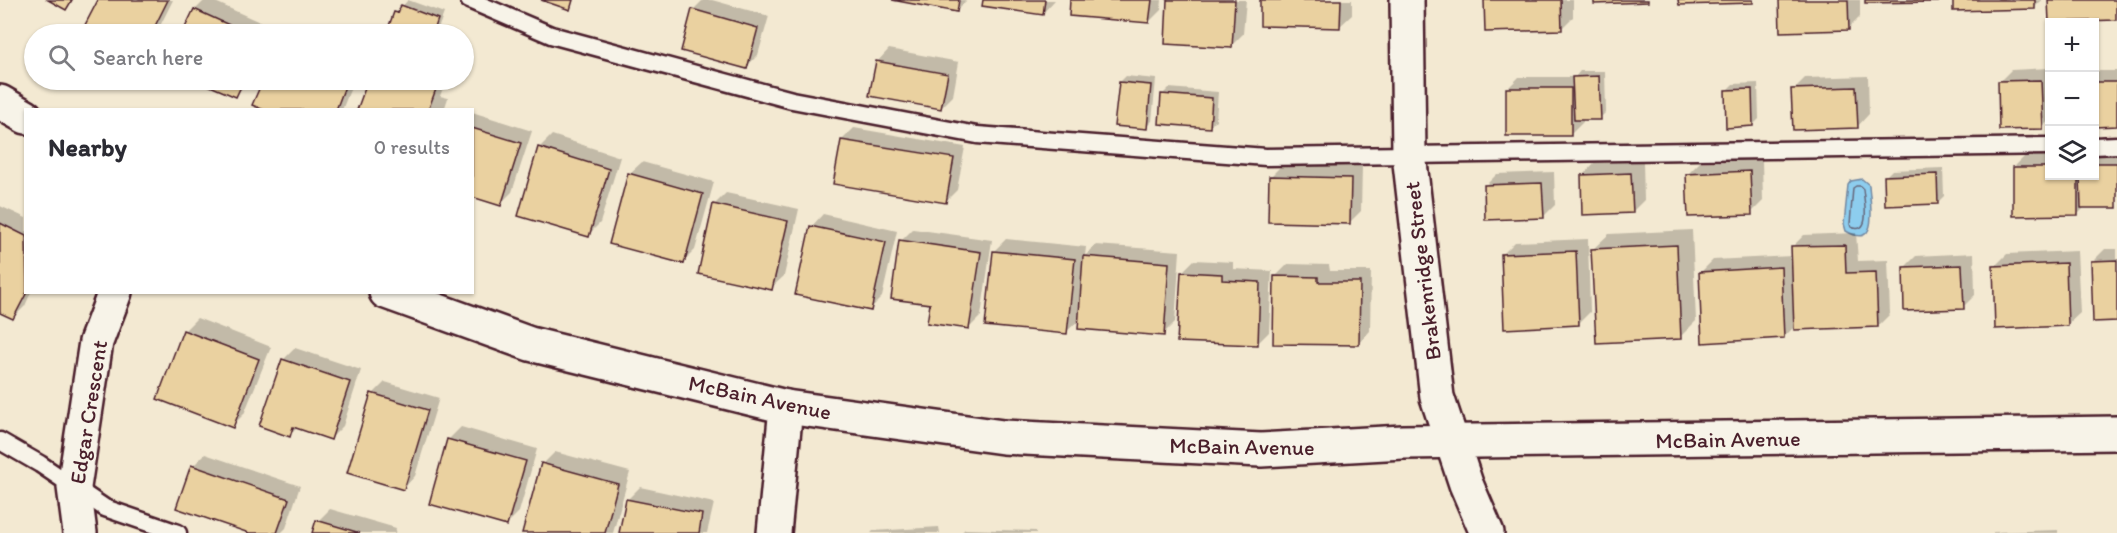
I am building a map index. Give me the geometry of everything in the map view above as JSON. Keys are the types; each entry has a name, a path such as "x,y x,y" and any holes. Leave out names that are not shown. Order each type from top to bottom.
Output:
{"street":[{"name":"Brakenridge Street","path":"1407,0 1409,154 1437,397 1466,484 1487,533"},
{"path":"0,102 24,116"},
{"name":"Edgar Crescent","path":"80,533 74,487 96,342 114,294"},
{"name":"McBain Avenue","path":"392,294 530,344 786,406 1004,437 1261,450 1403,442 2117,433"},
{"path":"774,533 786,406"}],"lane":[{"path":"469,0 551,35 792,100 977,135 1266,157 2045,146"},
{"path":"2099,146 2117,146"},
{"path":"0,441 105,508 178,533"}],"water":[{"path":"1862,179 1869,185 1871,222 1864,235 1857,236 1846,231 1844,224 1848,185 1851,181"}],"building":[{"path":"48,0 72,0 66,10"},
{"path":"98,0 168,0 156,24 86,24"},
{"path":"541,0 573,0 570,10"},
{"path":"892,0 959,0 957,12"},
{"path":"983,0 1045,0 1043,15 982,6"},
{"path":"1070,0 1152,0 1149,23 1069,16"},
{"path":"1167,0 1235,0 1232,48 1165,44"},
{"path":"1260,0 1341,0 1340,28 1260,26"},
{"path":"1484,0 1561,0 1562,30 1485,32"},
{"path":"1594,0 1648,0 1648,2 1594,4"},
{"path":"1678,0 1753,0 1753,3 1679,5"},
{"path":"1779,0 1848,0 1849,30 1780,32"},
{"path":"1865,0 1937,0 1938,2 1865,3"},
{"path":"1953,0 2035,0 2035,9 1953,11"},
{"path":"2048,0 2116,0 2116,20 2049,18"},
{"path":"401,5 438,19 436,24 390,24 394,12 398,13"},
{"path":"194,9 227,24 187,24"},
{"path":"692,9 758,28 747,69 681,51"},
{"path":"876,61 948,74 941,109 869,96"},
{"path":"1599,76 1601,120 1574,120 1572,77"},
{"path":"2041,80 2043,129 1999,130 1998,81"},
{"path":"1119,82 1151,85 1147,129 1114,126"},
{"path":"2099,82 2117,82 2117,126 2099,127"},
{"path":"1856,87 1858,128 1793,130 1791,89"},
{"path":"1506,88 1571,88 1571,136 1506,136"},
{"path":"1752,89 1753,126 1726,128 1725,90"},
{"path":"220,90 239,90 236,97"},
{"path":"259,90 344,90 337,108 259,108 252,105"},
{"path":"364,90 436,90 429,108 358,108"},
{"path":"1161,94 1212,98 1210,128 1159,124"},
{"path":"474,129 521,143 501,206 474,198"},
{"path":"841,140 954,158 946,203 833,184"},
{"path":"538,147 609,169 589,237 518,216"},
{"path":"2099,163 2117,163 2117,208 2081,208 2080,180 2099,180"},
{"path":"2013,167 2045,167 2045,180 2078,180 2078,215 2013,216"},
{"path":"1750,171 1752,215 1688,217 1686,174"},
{"path":"628,173 703,194 684,264 609,244"},
{"path":"1631,173 1633,213 1582,215 1581,175"},
{"path":"1937,174 1938,204 1885,206 1884,176"},
{"path":"1269,176 1351,178 1350,224 1268,222"},
{"path":"1542,183 1544,218 1485,220 1484,185"},
{"path":"713,204 788,221 772,290 698,274"},
{"path":"0,223 24,235 24,294 26,294 13,319 0,313"},
{"path":"810,226 886,242 871,311 795,295"},
{"path":"899,240 981,252 969,329 927,323 930,304 891,299"},
{"path":"1677,245 1681,339 1596,343 1591,249"},
{"path":"1845,245 1846,273 1876,272 1878,327 1794,330 1791,246"},
{"path":"993,251 1075,259 1067,334 985,326"},
{"path":"1576,251 1579,325 1504,329 1501,254"},
{"path":"1083,256 1169,263 1164,336 1078,329"},
{"path":"2117,260 2117,321 2093,322 2091,261"},
{"path":"2066,263 2068,326 1995,329 1993,266"},
{"path":"1962,265 1964,309 1904,311 1903,267"},
{"path":"1781,267 1784,338 1702,343 1699,272"},
{"path":"1181,272 1222,274 1222,280 1260,282 1258,345 1177,342"},
{"path":"1274,276 1318,277 1318,282 1360,282 1359,345 1273,344"},
{"path":"183,330 259,359 233,428 157,399"},
{"path":"282,359 350,382 331,440 293,427 290,437 259,426"},
{"path":"371,393 428,410 404,490 347,473"},
{"path":"447,439 526,461 507,526 429,504"},
{"path":"541,463 618,484 605,533 522,533"},
{"path":"191,465 289,499 277,533 249,533 176,508"},
{"path":"626,499 702,514 699,533 619,533"},
{"path":"316,520 360,533 312,533"}]}
